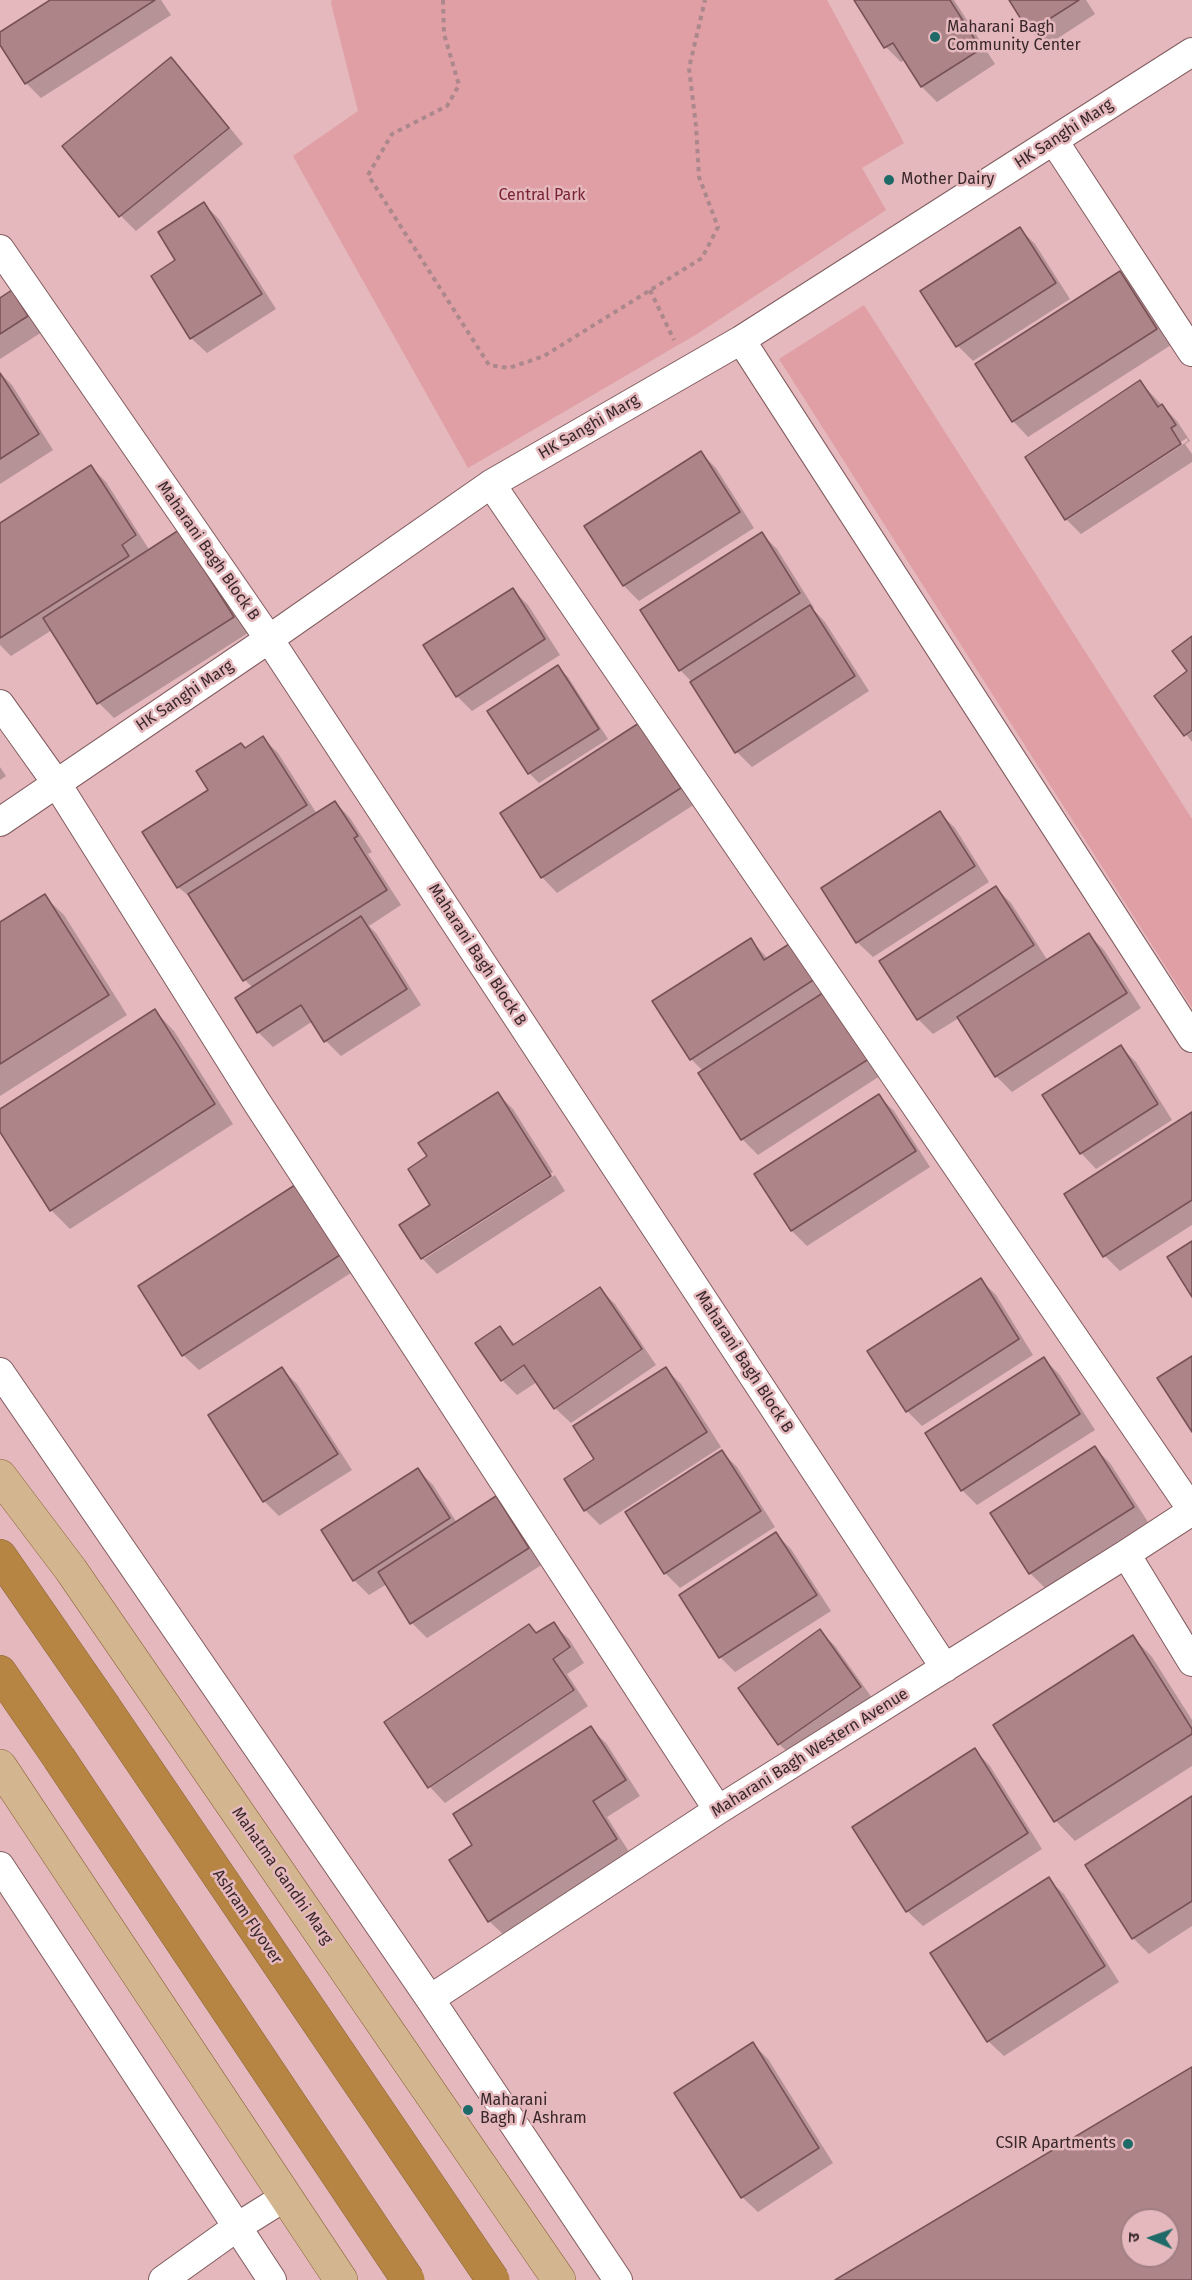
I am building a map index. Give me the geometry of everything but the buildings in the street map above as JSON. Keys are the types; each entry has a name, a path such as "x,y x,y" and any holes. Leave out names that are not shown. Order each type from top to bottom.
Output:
{"highway":[{"name":"Ashram Flyover","path":"0,1556 493,2280"},
{"path":"0,1672 408,2280"}],"main road":[{"name":"Mahatma Gandhi Marg","path":"0,1476 71,1569 559,2280"},
{"path":"0,1766 341,2280"}],"street":[{"name":"HK Sanghi Marg","path":"0,822 491,484 741,340 1192,52"},
{"path":"1054,141 1192,352"},
{"name":"Maharani Bagh Block B","path":"0,249 269,639 945,1668"},
{"path":"741,340 1192,1038"},
{"path":"491,484 1192,1510"},
{"path":"0,704 57,784 263,1111 718,1810"},
{"path":"0,1372 430,1999 618,2280"},
{"name":"Maharani Bagh Western Avenue","path":"430,1999 718,1810 1126,1554 1192,1510"},
{"path":"1126,1554 1192,1662"},
{"path":"0,1866 272,2280"},
{"path":"163,2280 237,2227 285,2197"}],"path":[{"path":"443,0 444,34 459,85 447,106 392,134 368,175 489,365 509,368 544,356 702,258 718,227 699,177 689,68 705,0"},
{"path":"650,291 689,370"}],"green space":[{"name":"Central Park","path":"332,0 827,0 904,143 862,168 886,210 697,334 468,468 293,156 358,111"},
{"path":"864,305 1192,819 1192,1008 779,359"}],"place":[{"name":"Maharani Bagh Community Center","path":"935,37"},
{"name":"Mother Dairy","path":"889,180"},
{"name":"Maharani Bagh / Ashram","path":"468,2110"},
{"name":"CSIR Apartments","path":"1128,2144"}]}
